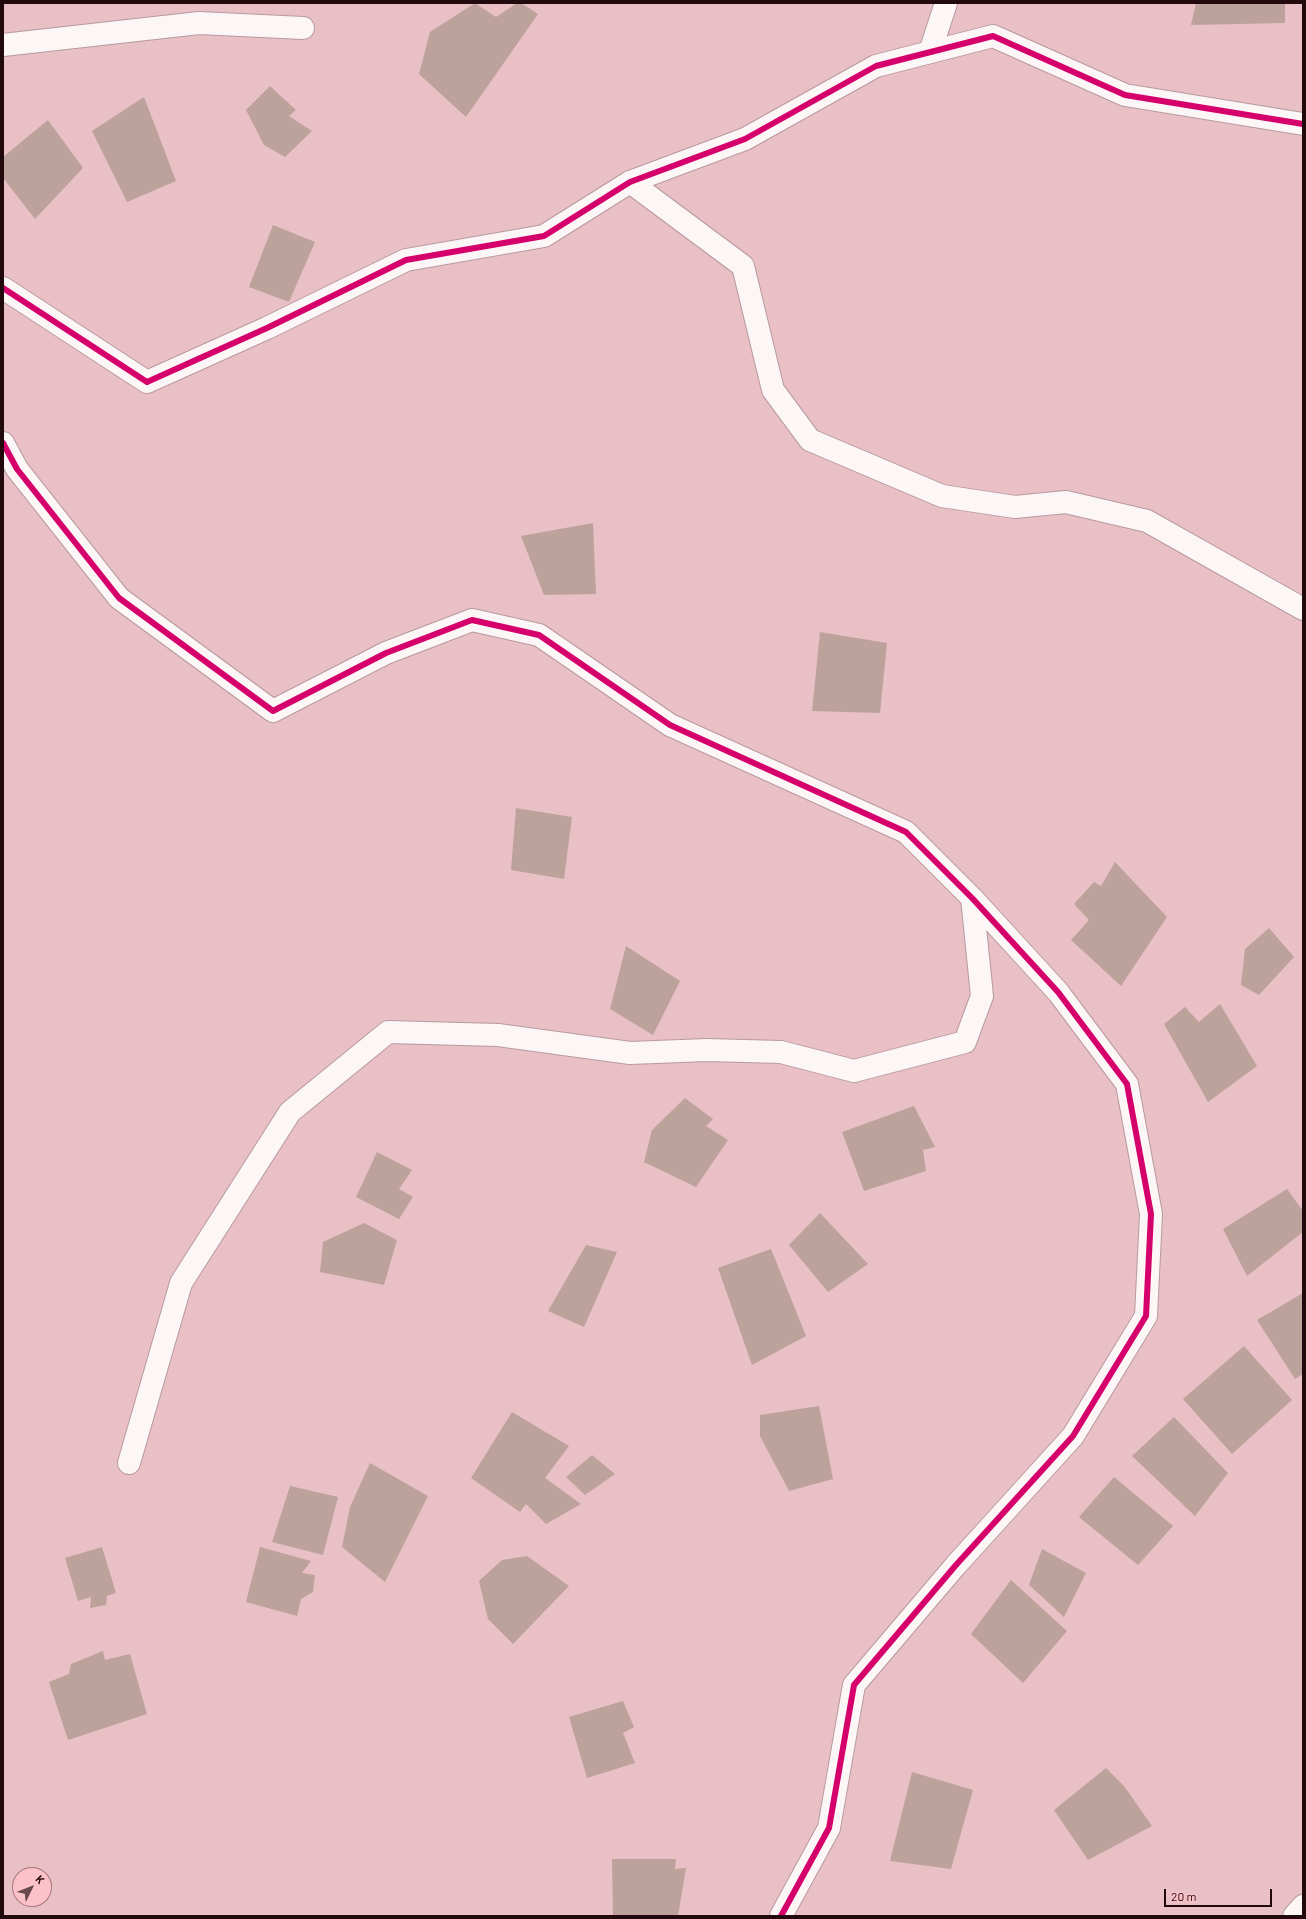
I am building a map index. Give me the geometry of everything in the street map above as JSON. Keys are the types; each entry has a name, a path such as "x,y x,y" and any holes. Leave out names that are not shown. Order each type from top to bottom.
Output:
{"street":[{"path":"930,52 946,3"},
{"path":"3,45 199,23 303,28"},
{"path":"3,288 147,382 267,328 406,260 544,236 630,182 745,139 876,66 993,36 1124,95 1303,124"},
{"path":"630,182 743,266 773,390 810,440 942,496 1015,507 1066,502 1147,520 1303,609"},
{"path":"3,443 17,469 119,598 274,711 386,653 472,620 539,635 670,725 906,832 972,898 1058,992 1126,1084 1151,1214 1146,1316 1073,1436 956,1565 854,1685 829,1828 781,1916"},
{"path":"129,1463 181,1283 290,1112 388,1032 498,1035 630,1053 707,1050 781,1052 854,1071 965,1042 982,996 972,898"},
{"path":"1294,1916 1303,1906"}],"building":[{"path":"475,3 496,17 517,3 521,3 538,14 466,117 419,74 430,32"},
{"path":"1196,3 1285,3 1285,23 1191,25"},
{"path":"270,86 296,110 289,116 312,131 285,157 264,145 246,110"},
{"path":"144,97 176,181 127,202 92,131"},
{"path":"48,120 83,168 35,219 3,178 3,157"},
{"path":"273,225 315,242 289,302 249,287"},
{"path":"593,523 596,594 544,595 521,536"},
{"path":"820,632 887,643 880,713 812,711"},
{"path":"516,808 572,817 564,879 511,870"},
{"path":"1115,862 1167,917 1121,986 1071,940 1089,920 1074,904 1094,882 1101,886"},
{"path":"1269,928 1294,957 1259,995 1241,985 1245,949"},
{"path":"626,946 680,981 653,1035 610,1009"},
{"path":"1220,1004 1257,1066 1208,1102 1164,1024 1185,1007 1199,1022"},
{"path":"685,1098 713,1119 706,1126 728,1140 696,1187 644,1162 652,1130"},
{"path":"914,1106 935,1147 923,1150 926,1171 864,1191 842,1132"},
{"path":"377,1152 412,1170 399,1189 413,1197 399,1219 356,1197"},
{"path":"1287,1189 1303,1211 1303,1232 1247,1276 1223,1229"},
{"path":"820,1213 868,1264 828,1292 789,1245"},
{"path":"364,1223 397,1240 384,1285 320,1272 323,1242"},
{"path":"586,1245 617,1252 584,1327 548,1311"},
{"path":"771,1249 806,1336 752,1365 718,1268"},
{"path":"1303,1293 1303,1374 1295,1379 1257,1320"},
{"path":"1244,1346 1292,1400 1232,1454 1183,1399"},
{"path":"819,1406 833,1479 789,1491 760,1436 760,1415"},
{"path":"512,1412 569,1446 545,1478 581,1504 546,1524 526,1504 520,1512 471,1478"},
{"path":"1174,1417 1228,1473 1195,1516 1132,1456"},
{"path":"592,1455 615,1474 585,1495 566,1477"},
{"path":"370,1463 428,1496 385,1582 342,1547 350,1507"},
{"path":"1114,1477 1173,1526 1138,1565 1079,1517"},
{"path":"290,1486 338,1497 323,1555 272,1542"},
{"path":"102,1547 116,1593 107,1596 106,1605 90,1608 91,1597 78,1601 65,1558"},
{"path":"260,1547 311,1561 302,1573 315,1575 313,1592 301,1599 297,1616 246,1602"},
{"path":"1042,1549 1086,1573 1064,1617 1029,1585"},
{"path":"527,1556 569,1586 513,1644 488,1619 479,1581 502,1560"},
{"path":"1011,1580 1067,1631 1023,1683 971,1634"},
{"path":"103,1651 105,1660 130,1654 147,1714 68,1740 49,1682 69,1674 71,1664"},
{"path":"623,1701 634,1727 623,1733 635,1763 587,1778 569,1717"},
{"path":"1106,1768 1124,1786 1152,1826 1088,1860 1054,1810"},
{"path":"912,1772 973,1790 951,1869 890,1861"},
{"path":"612,1859 676,1859 675,1869 686,1868 678,1916 613,1916"}],"cycle path":[{"path":"3,288 147,382 267,328 406,260 544,236 630,182 745,139 876,66 993,36 1125,95 1303,124"},
{"path":"3,443 17,469 119,598 273,711 386,653 472,620 539,635 670,725 906,832 972,898 1058,992 1127,1084 1151,1214 1146,1316 1073,1436 956,1565 854,1685 829,1828 781,1916"}]}
